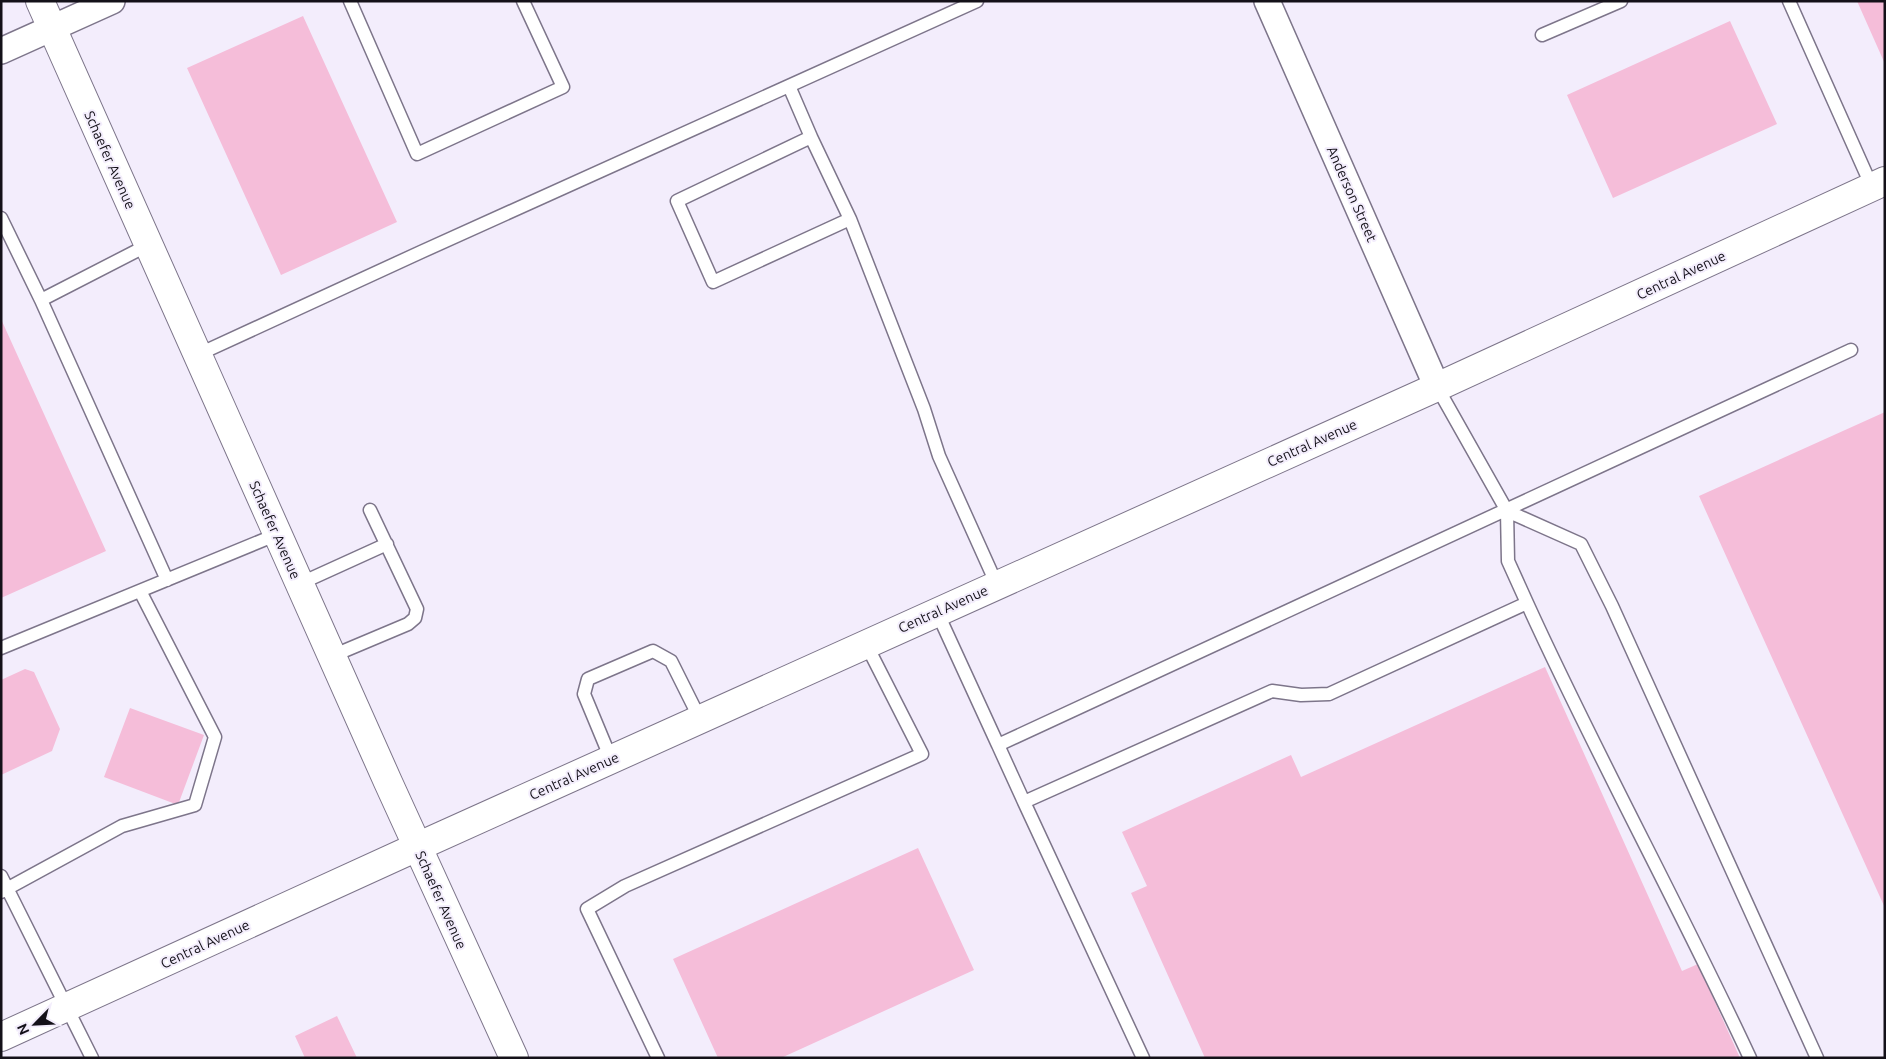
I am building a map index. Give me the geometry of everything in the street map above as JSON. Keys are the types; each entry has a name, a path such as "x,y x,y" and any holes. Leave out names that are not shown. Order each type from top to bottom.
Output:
{"main road":[{"name":"Schaefer Avenue","path":"40,1 299,584 514,1058"},
{"name":"Central Avenue","path":"1,1037 610,759 1437,387 1878,184"}],"street":[{"path":"1,51 112,1"},
{"name":"Anderson Street","path":"1266,1 1437,387"}],"lane":[{"path":"350,1 417,154 563,87 523,1"},
{"path":"197,355 977,1"},
{"path":"1542,35 1621,1"},
{"path":"1790,1 1878,184"},
{"path":"789,86 850,219 924,409 939,456 997,585"},
{"path":"811,137 677,201 714,282 850,219"},
{"path":"1,218 41,300 167,580"},
{"path":"41,300 148,245"},
{"path":"998,745 1507,511 1851,350"},
{"path":"1437,387 1507,511 1508,561 1527,604 1555,664 1713,977 1750,1058"},
{"path":"332,656 408,624 415,618 417,609 370,510"},
{"path":"1507,511 1580,544 1612,606 1817,1058"},
{"path":"1,648 278,534"},
{"path":"299,584 386,544"},
{"path":"4,890 122,826 195,804 214,737 140,591"},
{"path":"1024,802 1272,691 1301,695 1329,694 1527,604"},
{"path":"937,612 1143,1058"},
{"path":"658,1058 588,908 625,886 922,754 866,644"},
{"path":"610,759 584,694 588,679 653,651 671,661 700,719"},
{"path":"1,876 4,890 92,1058"}],"building":[{"path":"1857,1 1885,1 1885,64"},
{"path":"303,16 397,222 281,275 187,68"},
{"path":"1730,21 1777,124 1613,198 1567,95"},
{"path":"1,319 106,551 1,598"},
{"path":"1885,412 1885,908 1699,496"},
{"path":"1545,667 1682,971 1698,964 1740,1058 1205,1058 1131,893 1147,886 1122,832 1291,755 1301,777"},
{"path":"25,669 34,672 60,729 52,751 1,775 1,680"},
{"path":"130,708 204,735 178,805 104,777"},
{"path":"918,848 974,970 781,1058 718,1058 673,959"},
{"path":"337,1016 357,1058 305,1058 295,1036"}]}
